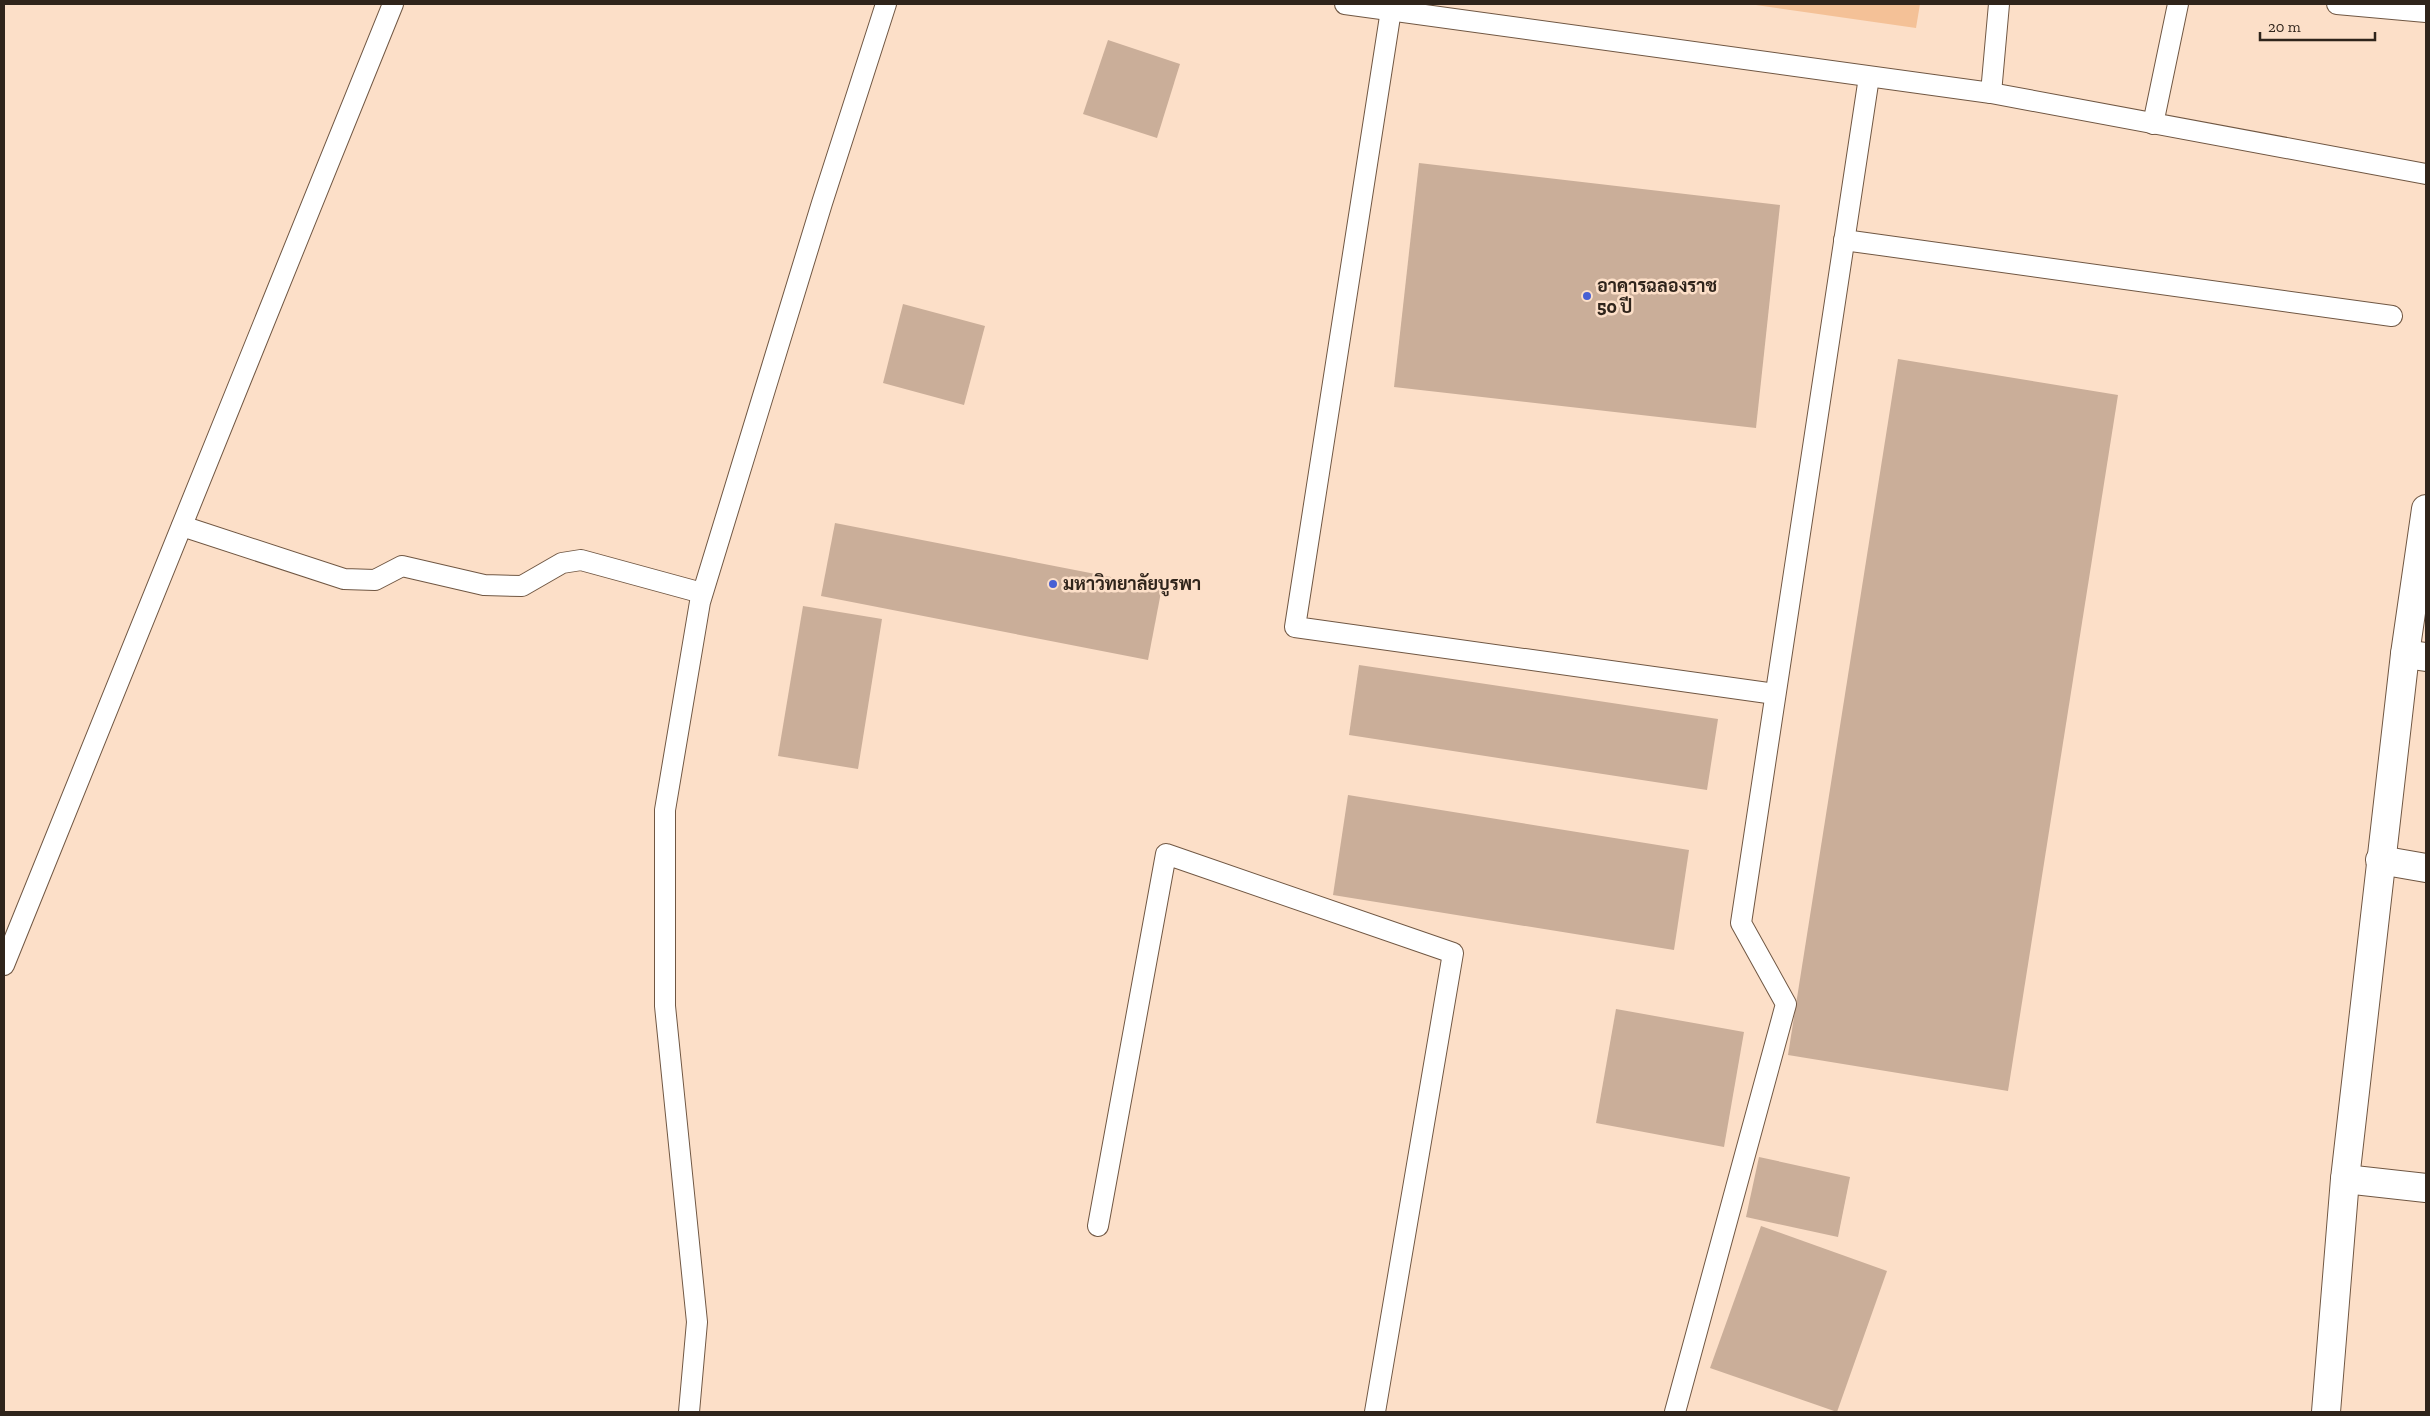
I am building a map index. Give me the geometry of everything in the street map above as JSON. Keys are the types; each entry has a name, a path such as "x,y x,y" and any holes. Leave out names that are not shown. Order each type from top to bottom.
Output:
{"street":[{"path":"2326,1412 2344,1180 2380,860 2416,655 2426,509"},
{"path":"2380,860 2426,868"},
{"path":"2344,1180 2426,1188"}],"lane":[{"path":"4,965 393,4"},
{"path":"688,1412 696,1322 665,1006 665,810 702,593 822,203 886,4"},
{"path":"1345,4 1990,93 2426,174"},
{"path":"1990,93 1999,4"},
{"path":"2153,124 2178,4"},
{"path":"2337,4 2426,12"},
{"path":"1391,10 1295,627 1775,694"},
{"path":"1675,1412 1786,1004 1741,923 1869,77"},
{"path":"1844,240 2392,316"},
{"path":"182,526 344,579 375,580 402,566 484,585 522,586 562,563 581,560 702,593"},
{"path":"1098,1226 1166,854 1453,953 1374,1412"}],"shaded area":[{"path":"1749,4 1920,4 1916,28"}],"building":[{"path":"1108,40 1180,64 1157,138 1083,114"},
{"name":"อาคารฉลองราช 50 ปี","path":"1419,163 1780,205 1756,428 1394,387"},
{"path":"903,304 985,326 964,405 883,383"},
{"path":"1898,359 2118,395 2008,1091 1788,1055"},
{"path":"835,523 1162,587 1148,660 821,596"},
{"path":"803,606 882,619 858,769 778,756"},
{"path":"1359,665 1718,719 1707,790 1349,735"},
{"path":"1348,795 1689,850 1674,950 1333,895"},
{"path":"1616,1009 1744,1032 1724,1147 1596,1123"},
{"path":"1759,1157 1850,1177 1838,1237 1746,1217"},
{"path":"1761,1226 1887,1271 1837,1412 1710,1368"}],"place":[{"name":"อาคารฉลองราช 50 ปี","path":"1587,296"},
{"name":"มหาวิทยาลัยบูรพา","path":"1053,584"}]}
